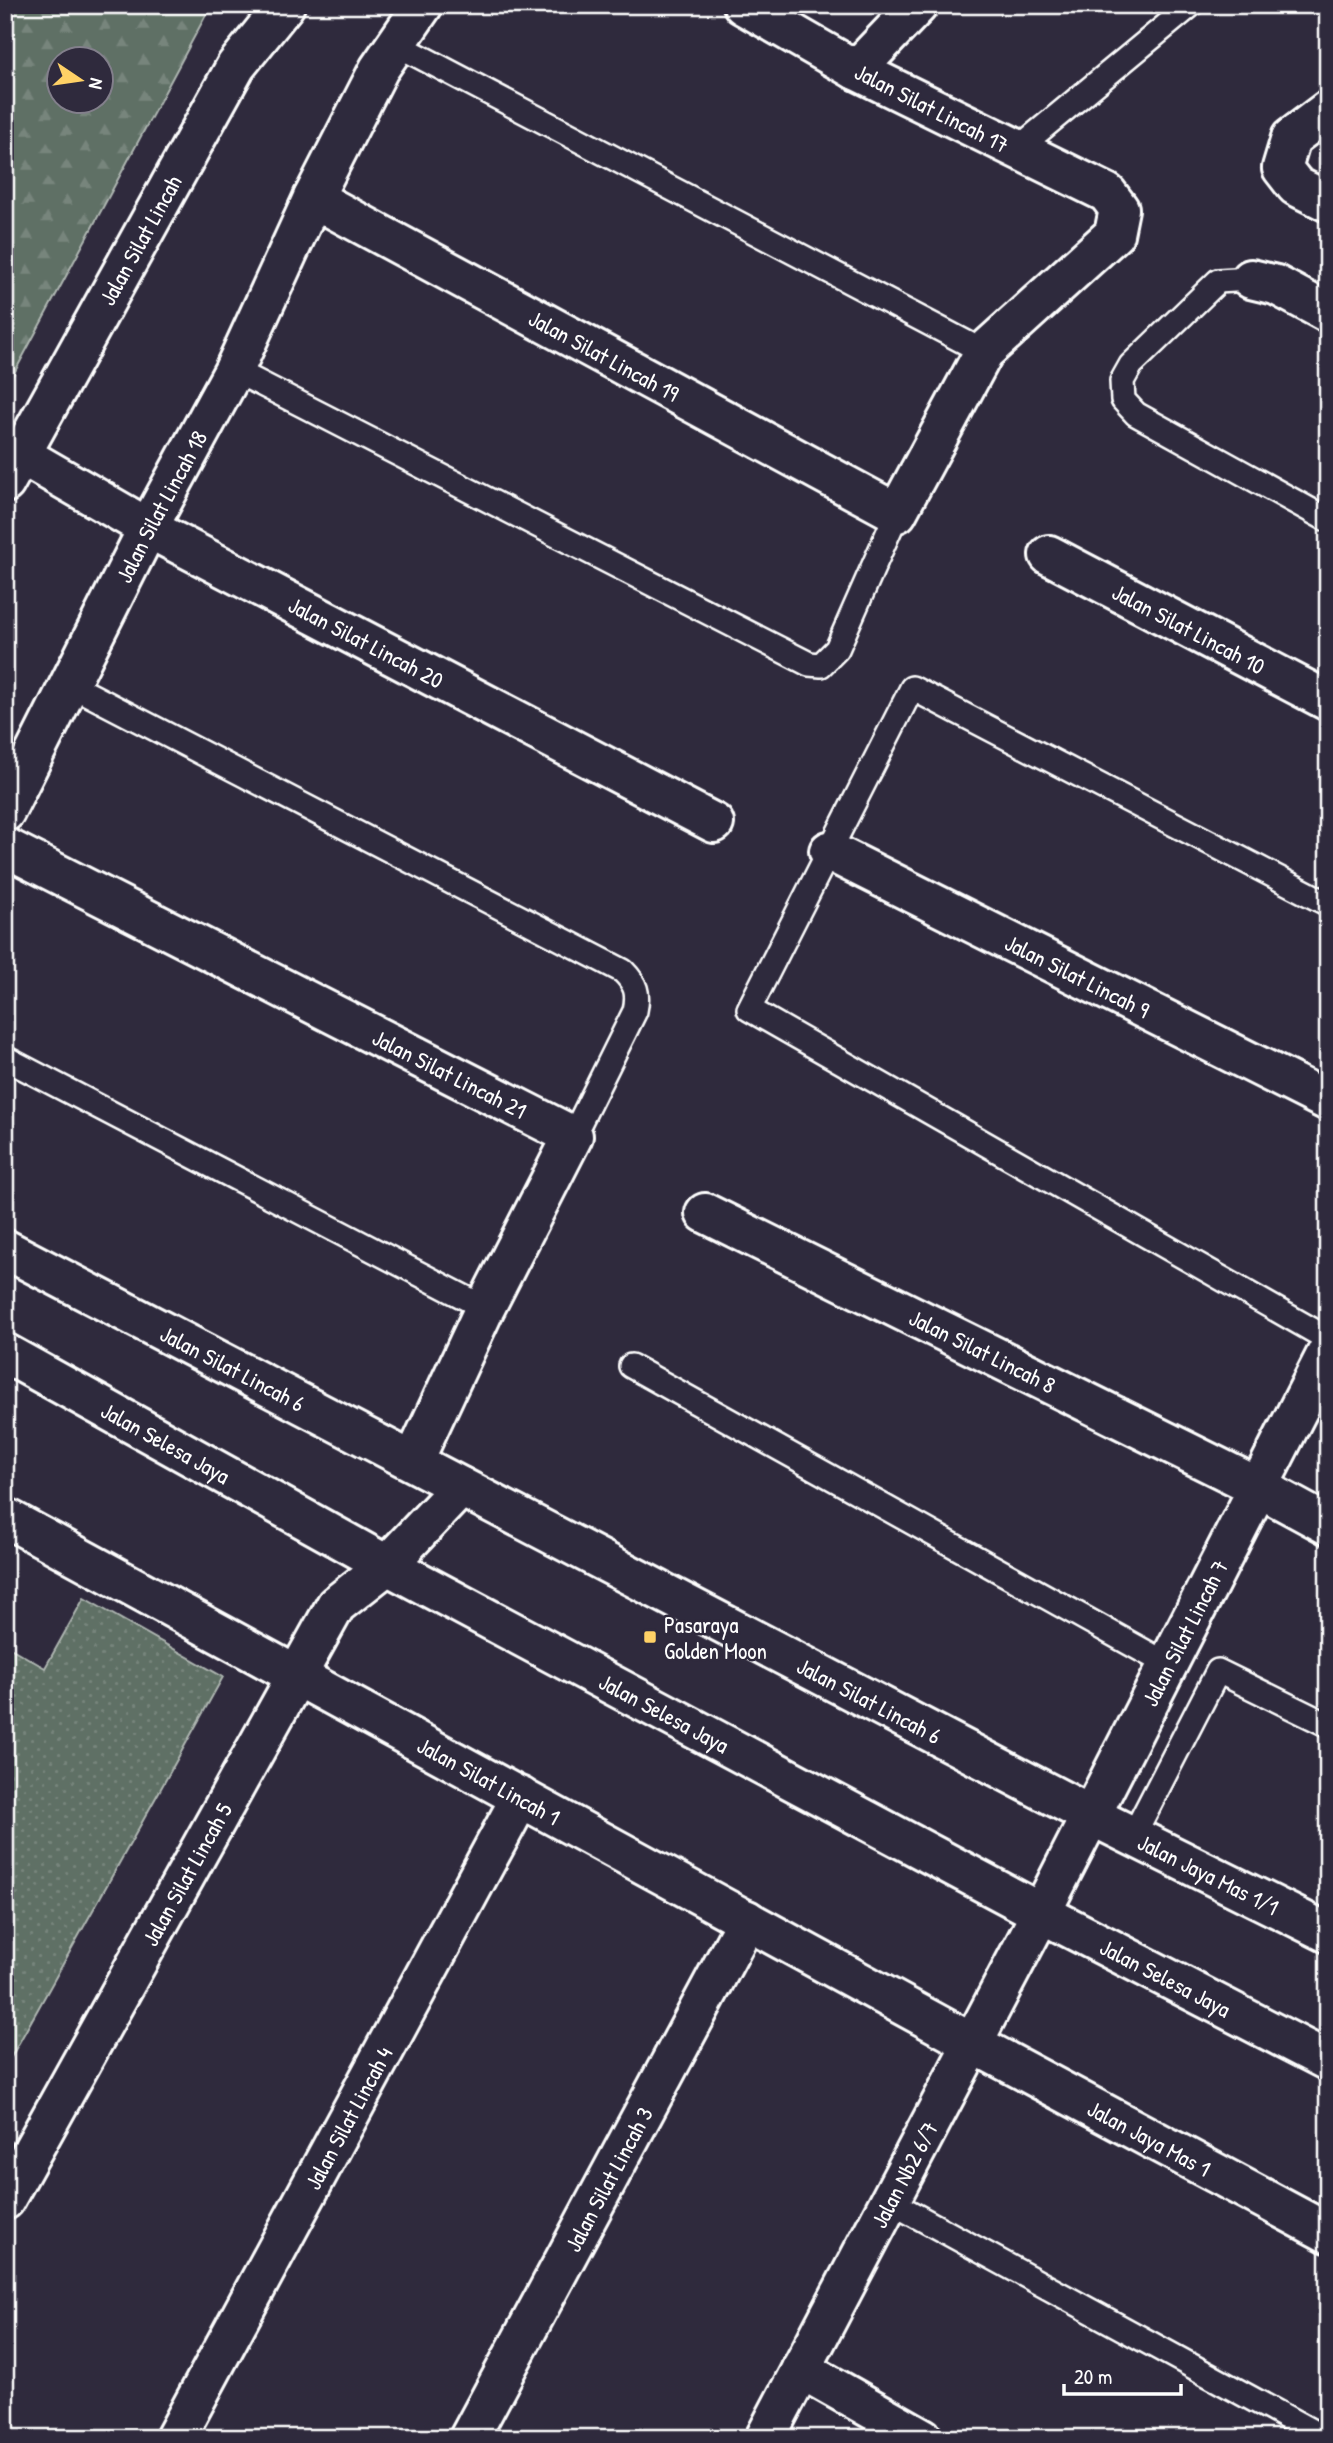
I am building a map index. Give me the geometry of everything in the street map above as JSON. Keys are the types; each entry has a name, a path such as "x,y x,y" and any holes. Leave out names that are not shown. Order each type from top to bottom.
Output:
{"street":[{"name":"Jalan Silat Lincah","path":"13,469 236,66 285,5"},
{"name":"Jalan Silat Lincah 18","path":"5,812 148,528 234,370 313,198 379,69 423,5"},
{"name":"Jalan Silat Lincah 17","path":"743,5 856,70 1107,192 1119,209 1114,234 984,352"},
{"path":"856,70 918,5"},
{"path":"1328,110 1291,138 1283,168 1296,186 1328,202"},
{"name":"Jalan Silat Lincah 19","path":"313,198 897,513"},
{"path":"1251,279 1276,285 1328,313"},
{"path":"897,513 984,352"},
{"name":"Jalan Silat Lincah 20","path":"13,469 148,528 714,823"},
{"name":"Jalan Silat Lincah 10","path":"1049,555 1328,701"},
{"name":"Jalan Silat Lincah 21","path":"5,847 573,1136"},
{"name":"Jalan Silat Lincah 9","path":"829,851 1328,1101"},
{"path":"414,1460 485,1308 573,1136"},
{"name":"Jalan Silat Lincah 8","path":"705,1213 1258,1487 1328,1525"},
{"name":"Jalan Silat Lincah 6","path":"5,1249 1090,1815"},
{"name":"Jalan Silat Lincah 7","path":"1041,1913 1328,1351"},
{"name":"Jalan Selesa Jaya","path":"5,1353 387,1565 1041,1913 1328,2061"},
{"path":"387,1565 461,1487"},
{"name":"Jalan Silat Lincah 1","path":"5,1517 972,2043"},
{"name":"Jalan Silat Lincah 5","path":"5,2200 336,1605 387,1565"},
{"name":"Jalan Silat Lincah 4","path":"175,2438 521,1797"},
{"name":"Jalan Jaya Mas 1/1","path":"1090,1815 1328,1933"},
{"name":"Jalan Nb2 6/7","path":"765,2438 1041,1913"},
{"name":"Jalan Silat Lincah 3","path":"469,2438 747,1920"},
{"name":"Jalan Jaya Mas 1","path":"972,2043 1328,2233"},
{"path":"801,2369 923,2438"}],"lane":[{"path":"1016,150 1191,5"},
{"path":"396,44 984,352"},
{"path":"1251,279 1218,281 1131,365 1122,381 1123,400 1136,414 1328,520"},
{"path":"234,370 809,664 821,665 837,649 897,513"},
{"path":"71,685 622,971 634,981 638,996 635,1010 573,1136"},
{"path":"1328,905 912,688 749,1009 1328,1339"},
{"path":"5,1058 485,1308"},
{"path":"631,1366 1167,1664"},
{"path":"1133,1836 1218,1671 1328,1725"},
{"path":"889,2201 1324,2438"}],"green space":[{"path":"5,5 214,5 207,13 5,390"},
{"path":"84,1598 223,1677 5,2068 5,1645 45,1668"}],"place":[{"name":"Pasaraya Golden Moon","path":"650,1637"}]}
